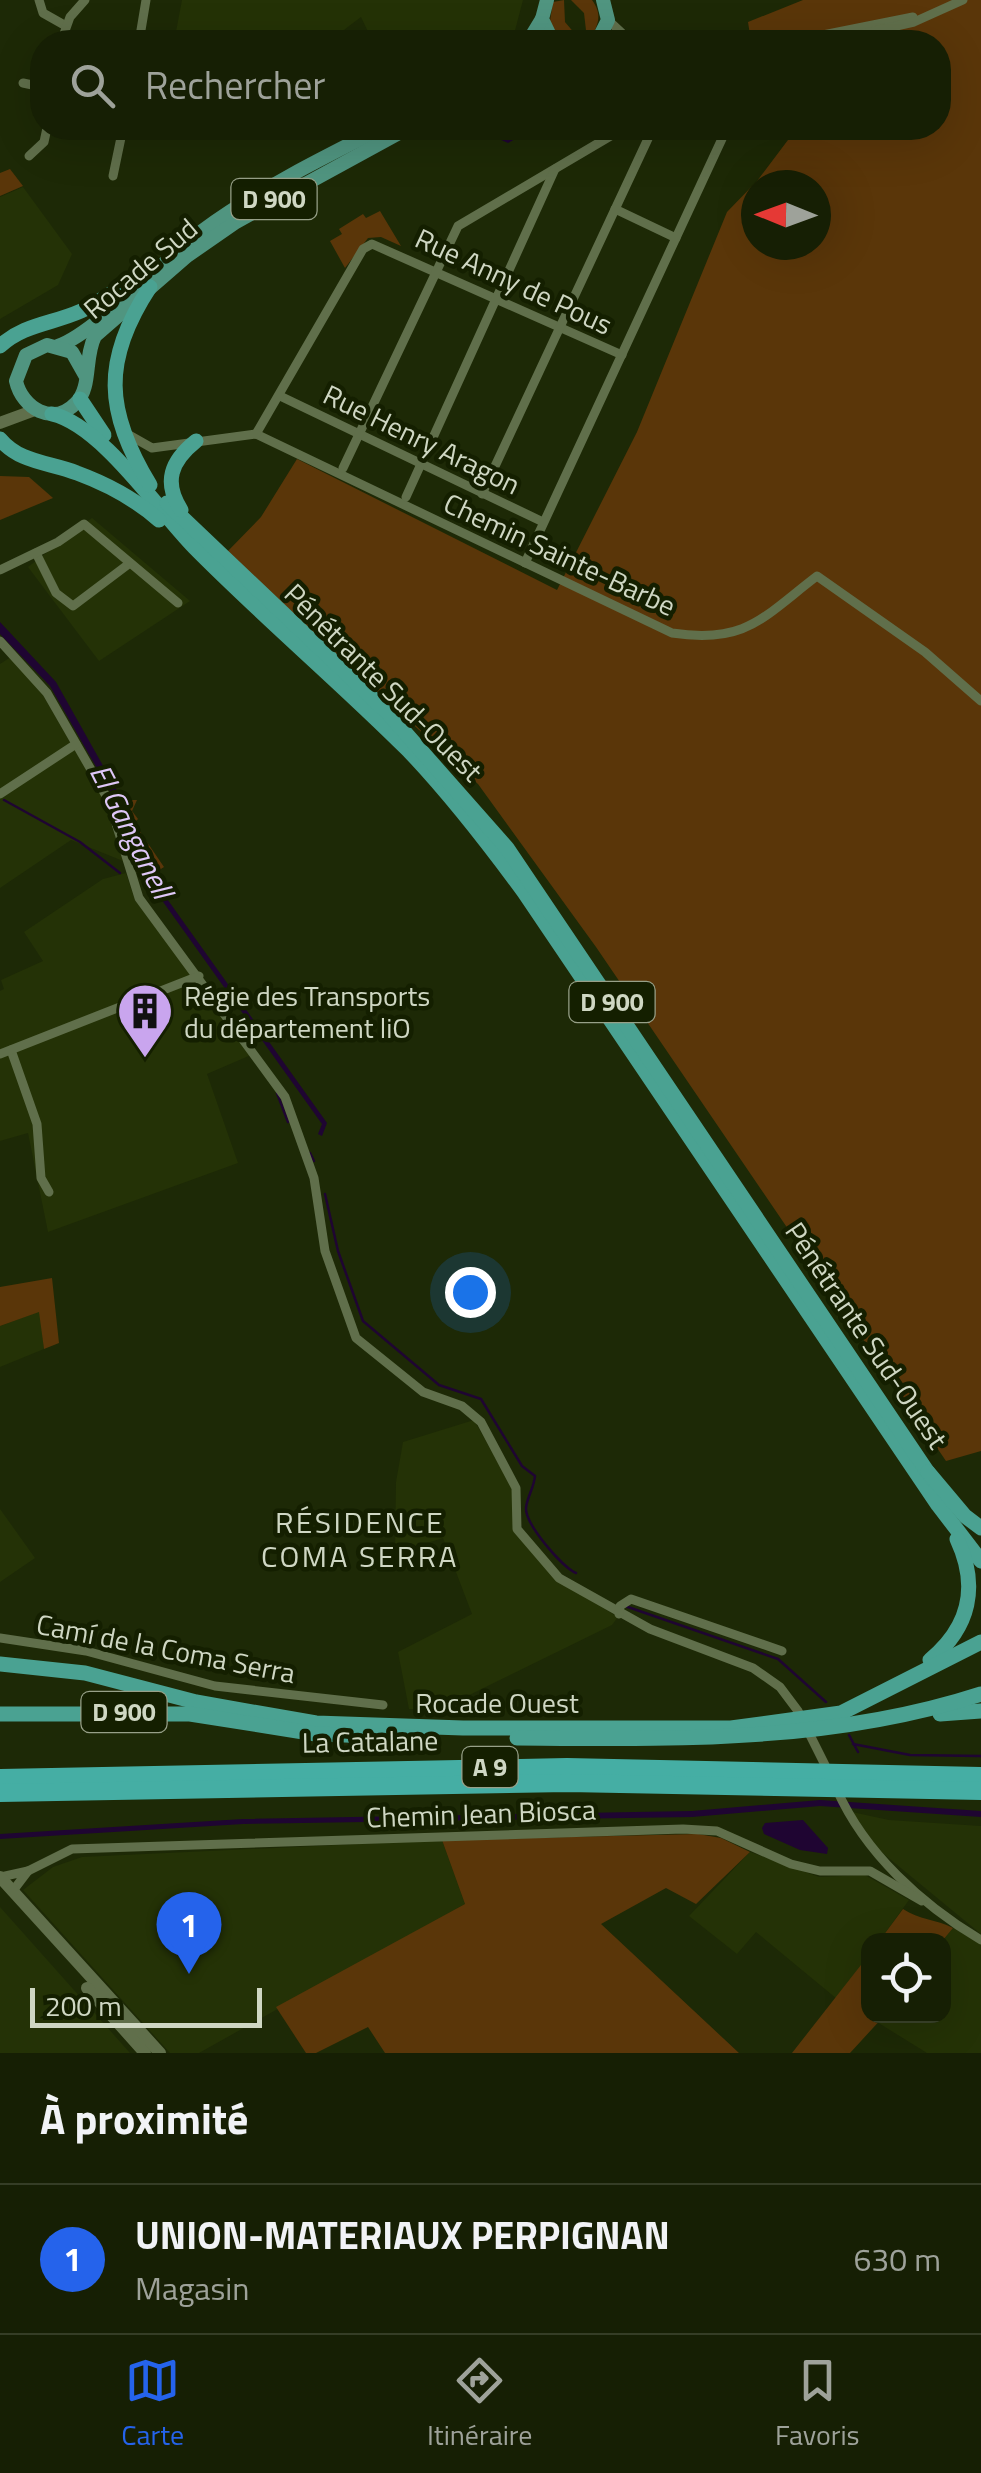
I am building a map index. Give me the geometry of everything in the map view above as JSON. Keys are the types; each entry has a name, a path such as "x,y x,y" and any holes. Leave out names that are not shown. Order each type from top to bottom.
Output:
{"highway":[{"path":"0,346 22,328 83,311 125,285 144,285 123,333 114,387 117,418 126,446 150,485"},
{"name":"D 900","path":"80,398 112,451"},
{"name":"D 900","path":"52,414 82,426 112,451"},
{"path":"0,439 25,458 75,472 115,490 193,546"},
{"path":"196,441 174,464 170,484 180,508 217,552"},
{"name":"Pénétrante Sud-Ouest","path":"112,451 387,712 507,848 981,1549"},
{"name":"Pénétrante Sud-Ouest","path":"112,451 193,546 309,655 454,801 524,892 938,1504"},
{"name":"Pénétrante Sud-Ouest","path":"928,1472 964,1516 981,1528"},
{"path":"938,1504 981,1561"},
{"path":"900,1685 954,1636 970,1600 966,1559 938,1504"},
{"name":"Rocade Ouest","path":"0,1664 85,1672 259,1714 377,1727 776,1725 841,1713 981,1642"},
{"name":"Rocade Ouest","path":"0,1714 190,1714 377,1738 735,1738 862,1722 981,1694"},
{"path":"862,1722 981,1711"},
{"name":"La Catalane","path":"0,1778 548,1767 981,1776"},
{"name":"La Catalane","path":"0,1792 568,1783 981,1791"}],"main road":[{"path":"535,30 547,0"},
{"path":"542,19 547,30"},
{"name":"Rocade Sud","path":"58,346 85,333 254,195 359,140"},
{"name":"Rocade Sud","path":"85,375 87,350 95,336 144,285 249,214 386,140"},
{"path":"1,420 35,410 52,414 70,408 80,398 85,375 76,356 58,346 41,346 26,355 16,376 19,392 35,410"},
{"path":"1,420 19,392"},
{"path":"0,1877 6,1890 145,2053"},
{"path":"6,1890 160,2053"}],"street":[{"path":"39,0 43,13 66,26"},
{"path":"65,30 85,0"},
{"path":"140,30 146,0"},
{"path":"872,30 926,16 962,0"},
{"path":"606,7 620,30"},
{"path":"840,30 926,16"},
{"path":"22,84 30,85"},
{"path":"30,156 44,140"},
{"path":"114,176 121,140"},
{"path":"344,468 458,226 604,140"},
{"path":"482,494 647,140"},
{"path":"524,563 722,140"},
{"path":"406,497 556,169"},
{"path":"615,209 676,238"},
{"name":"Rue Anny de Pous","path":"256,434 363,250 380,244 622,355"},
{"name":"Rue Henry Aragon","path":"280,396 544,522"},
{"path":"117,418 142,446 256,434"},
{"name":"Chemin Sainte-Barbe","path":"256,434 642,622 694,636 744,632 817,576 925,652 981,701"},
{"path":"0,570 84,524 178,604"},
{"path":"36,553 56,592 73,606 130,563"},
{"path":"0,641 34,675 116,814 139,898 286,1097 314,1178 325,1251 356,1338 424,1392 462,1406 480,1422 516,1488 517,1529 559,1578 619,1614 754,1668 780,1687 798,1711 847,1812 866,1842 925,1902 981,1940"},
{"path":"0,794 76,744"},
{"path":"0,1054 199,976"},
{"path":"11,1050 37,1124 41,1178 49,1192"},
{"path":"619,1614 620,1606 631,1599 782,1650"},
{"name":"Camí de la Coma Serra","path":"0,1638 86,1651 215,1686 383,1705"},
{"name":"Chemin Jean Biosca","path":"0,1877 28,1871 72,1850 683,1829 717,1831 791,1864 820,1871 870,1871 925,1902"},
{"name":"Chemin Jean Biosca","path":"6,1890 28,1871"}],"shaded area":[{"path":"182,0 523,0 515,30 367,30 361,17 344,30 176,30"},
{"path":"564,0 565,22 572,30 549,27 553,2"},
{"path":"571,0 592,0 598,18 595,30 586,30 584,13"},
{"path":"803,0 981,0 981,1451 946,1461 596,947 478,784 226,553 261,517 297,459 557,590 637,432 727,212 741,198 741,260 831,260 831,170 765,170 788,140 951,140 951,30 749,30 748,22"},
{"path":"10,169 23,186 0,196 0,173"},
{"path":"23,187 72,254 58,285 0,319 0,197"},
{"path":"380,211 401,246 381,237 368,238 345,268 330,241 342,234 339,229 363,214 366,218"},
{"path":"0,476 29,477 53,498 0,520"},
{"path":"92,518 190,601 99,661 28,567"},
{"path":"11,657 43,695 103,798 123,861 71,840 0,888 0,664"},
{"path":"123,800 137,800 132,811 138,819 134,823 164,867 153,874"},
{"path":"126,873 135,900 251,1055 207,1074 238,1163 48,1232 28,1133 0,1141 0,991 4,989 1,980 43,961 24,932 103,879"},
{"path":"52,1278 59,1343 44,1349 39,1312 0,1326 0,1287"},
{"path":"40,1311 44,1349 0,1367 0,1326"},
{"path":"474,1420 513,1489 515,1530 557,1580 618,1617 612,1625 441,1709 409,1709 398,1652 472,1614 443,1538 395,1553 396,1482 403,1442"},
{"path":"0,1509 35,1558 0,1582"},
{"path":"852,1812 889,1820 981,1826 981,1934 879,1850"},
{"path":"698,1834 721,1838 750,1852 696,1904 666,1888 601,1924 739,2053 385,2053 368,2027 316,2053 306,2053 276,2007 465,1904 442,1840"},
{"path":"442,1840 465,1904 199,2053 170,2053 23,1890 53,1867 82,1857"},
{"path":"750,1852 819,1877 865,1875 909,1900 885,1933 861,1933 861,1966 837,1999 756,1932 737,1954 689,1916"},
{"path":"0,1907 130,2053 0,2053"},
{"path":"903,1909 953,1928 949,1933 885,1933"},
{"path":"953,1928 981,1944 981,2053 927,2053 879,2023 951,2023 949,1933"},
{"path":"861,1965 861,2023 878,2023 850,2053 792,2053"}],"water":[{"path":"0,622 56,682 129,812 150,875 327,1123 322,1136 318,1134 322,1124 146,878 123,814 50,686 0,634"},
{"path":"820,1800 981,1811 981,1817 820,1806 692,1817 243,1824 0,1839 0,1834 243,1819 692,1811"},
{"path":"803,1820 828,1848 827,1854 800,1850 764,1834 762,1828 765,1823"}],"waterway":[{"path":"4,800 80,842 120,873"},
{"path":"277,1093 288,1122"},
{"path":"310,1153 314,1161"},
{"name":"El Ganganell","path":"325,1194 338,1251 363,1321 439,1385 481,1399 522,1466 535,1476 526,1508 531,1524 554,1554 576,1573"},
{"name":"El Ganganell","path":"625,1606 778,1659 826,1702"},
{"name":"El Ganganell","path":"849,1735 858,1752"},
{"path":"853,1744 910,1755 981,1756"}],"place":[{"name":"Régie des Transports du département liO","path":"145,1060"},
{"name":"UNION-MATERIAUX PERPIGNAN","path":"189,1974"}],"district":[{"name":"RÉSIDENCE COMA SERRA","path":"360,1539"}]}
